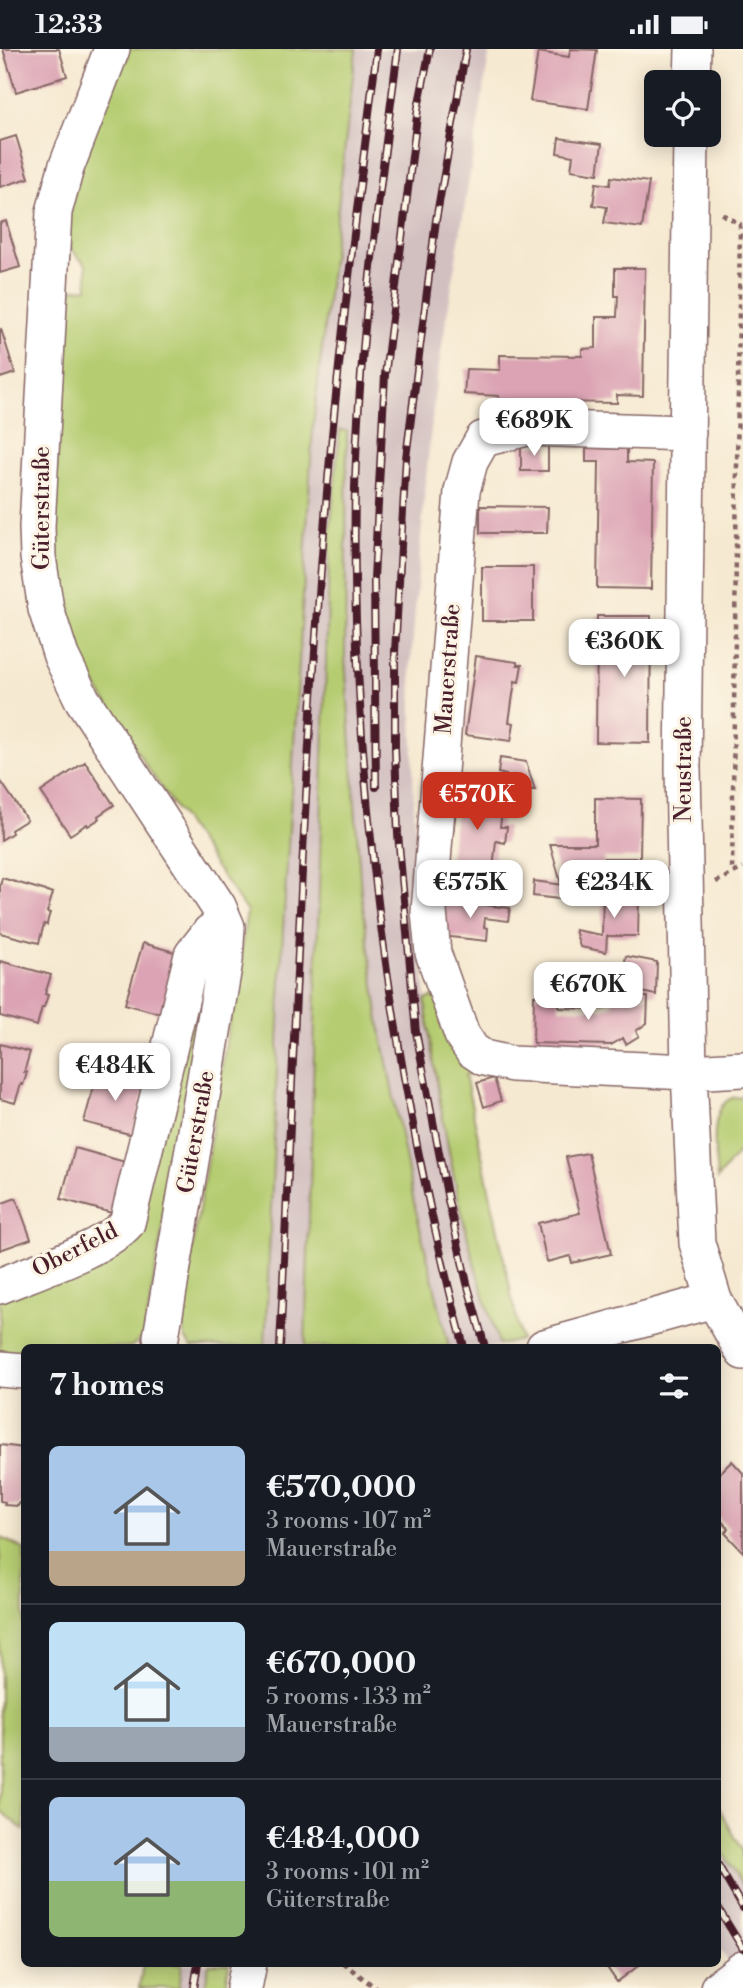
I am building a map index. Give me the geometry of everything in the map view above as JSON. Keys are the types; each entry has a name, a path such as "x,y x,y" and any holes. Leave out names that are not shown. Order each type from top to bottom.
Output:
{"street":[{"name":"Güterstraße","path":"112,49 66,169 54,212 37,527 38,557 46,609 61,656 82,699 218,906 227,927 225,961 159,1344"},
{"path":"692,70 693,49"},
{"name":"Neustraße","path":"691,147 683,768 697,1243 714,1300 743,1352"},
{"name":"Mauerstraße","path":"688,433 527,428 483,439 470,462 462,491 429,912 433,953 462,1035 472,1049 484,1058 512,1064 690,1072 743,1069"},
{"name":"Güterstraße","path":"133,1199 192,955 210,932 227,927"},
{"name":"Oberfeld","path":"0,1286 118,1234 127,1223 133,1199"},
{"path":"555,1344 714,1300"},
{"path":"0,1369 21,1371"},
{"path":"244,1988 248,1967"},
{"path":"718,1988 743,1969"}],"path":[{"path":"691,196 740,224 740,417 732,873"},
{"path":"735,635 743,630"},
{"path":"348,1967 376,1988"}],"shaded area":[{"path":"356,49 490,49 435,390 411,662 421,948 434,1071 473,1257 498,1344 448,1344 414,1203 379,1021 361,892 350,746 345,657 347,431 340,430 330,532 305,1344 265,1344 283,930 313,426"},
{"path":"721,1849 743,1887 743,1981 721,1951"},
{"path":"182,1967 208,1967 205,1988 179,1988"}],"green space":[{"path":"124,49 356,49 313,426 283,930 265,1344 189,1344 181,1321 247,912 147,767 79,658 59,593 51,498 60,434 63,290 88,288 86,264 69,246 67,240 65,208"},
{"path":"340,430 347,431 345,657 361,892 379,1021 414,1203 448,1344 305,1344 330,532"},
{"path":"211,947 144,1336 135,1344 21,1344 21,1355 0,1352 0,1294 125,1241"},
{"path":"436,996 480,1070 465,1075 521,1340 499,1344 473,1258 445,1130 425,1000"},
{"path":"743,1097 743,1146 717,1179 715,1134 719,1112 724,1103 732,1098"},
{"path":"0,1537 21,1548 21,1828 0,1811"},
{"path":"721,1812 743,1852 743,1887 721,1849"},
{"path":"142,1967 182,1967 179,1988 139,1988"},
{"path":"208,1967 229,1967 226,1988 205,1988"}],"building":[{"path":"3,49 59,49 67,76 16,92"},
{"path":"570,49 597,50 588,109 530,101 538,52 569,57"},
{"path":"16,136 29,178 0,187 0,141"},
{"path":"559,138 602,144 598,174 571,170 573,156 557,153"},
{"path":"611,177 649,182 642,228 604,223 607,207 593,205 596,183 610,185"},
{"path":"6,221 20,267 0,273 0,223"},
{"path":"615,268 645,268 643,396 617,395 617,403 499,401 499,396 464,394 466,369 500,370 500,355 582,356 582,349 596,348 596,317 617,317"},
{"path":"0,330 15,373 0,378"},
{"path":"521,445 548,445 548,471 521,471"},
{"path":"586,448 627,449 627,462 653,463 651,589 597,588 599,462 586,462"},
{"path":"480,506 548,507 547,533 480,533"},
{"path":"482,567 533,567 533,621 482,621"},
{"path":"597,616 651,616 650,743 596,742"},
{"path":"476,656 522,665 519,682 515,681 509,722 514,723 511,741 465,735"},
{"path":"500,758 526,762 535,790 504,787 506,775 498,773"},
{"path":"85,762 114,805 98,816 99,819 70,835 41,792"},
{"path":"0,780 27,820 1,840"},
{"path":"459,786 505,791 500,827 507,827 505,843 496,841 492,878 448,873"},
{"path":"595,798 641,799 640,858 604,858 604,883 561,883 550,844 595,844"},
{"path":"2,878 53,893 47,912 50,913 47,925 44,924 39,943 0,933"},
{"path":"534,881 563,885 568,900 533,896"},
{"path":"603,891 639,891 638,936 607,936 606,952 580,947 575,930 602,935"},
{"path":"445,900 510,908 508,921 485,918 484,927 488,928 487,941 441,936"},
{"path":"143,943 181,954 165,1015 125,1004"},
{"path":"626,956 657,962 656,995 620,988"},
{"path":"0,961 51,975 45,994 48,995 37,1026 0,1016"},
{"path":"534,995 559,996 559,1008 604,1009 613,1004 611,997 648,997 647,1023 636,1031 639,1036 626,1044 623,1038 611,1045 533,1043"},
{"path":"0,1044 30,1052 24,1072 27,1072 25,1079 15,1103 0,1099"},
{"path":"98,1071 146,1084 133,1135 84,1122"},
{"path":"494,1078 501,1101 484,1107 477,1083"},
{"path":"75,1148 125,1162 112,1213 61,1199"},
{"path":"588,1153 611,1254 572,1263 570,1256 547,1262 538,1223 580,1213 566,1157"},
{"path":"16,1198 31,1239 0,1250 0,1204"},
{"path":"0,1445 21,1448 21,1503 18,1506 4,1505 5,1502 0,1501"},
{"path":"732,1461 743,1473 743,1552 725,1533 729,1529 721,1520 721,1472"},
{"path":"607,1967 637,1967 617,1982"}],"railway":[{"path":"280,1344 316,632 341,349 377,49"},
{"path":"398,49 371,268 357,433 355,569 359,689 375,878 393,1013 417,1148 463,1344"},
{"path":"376,787 374,578 385,375 418,108 430,49"},
{"path":"466,49 436,220 406,458 395,652 395,748 398,834 416,1032 448,1200 484,1344"},
{"path":"721,1870 743,1908"},
{"path":"721,1913 743,1949"},
{"path":"194,1988 197,1967"}]}
